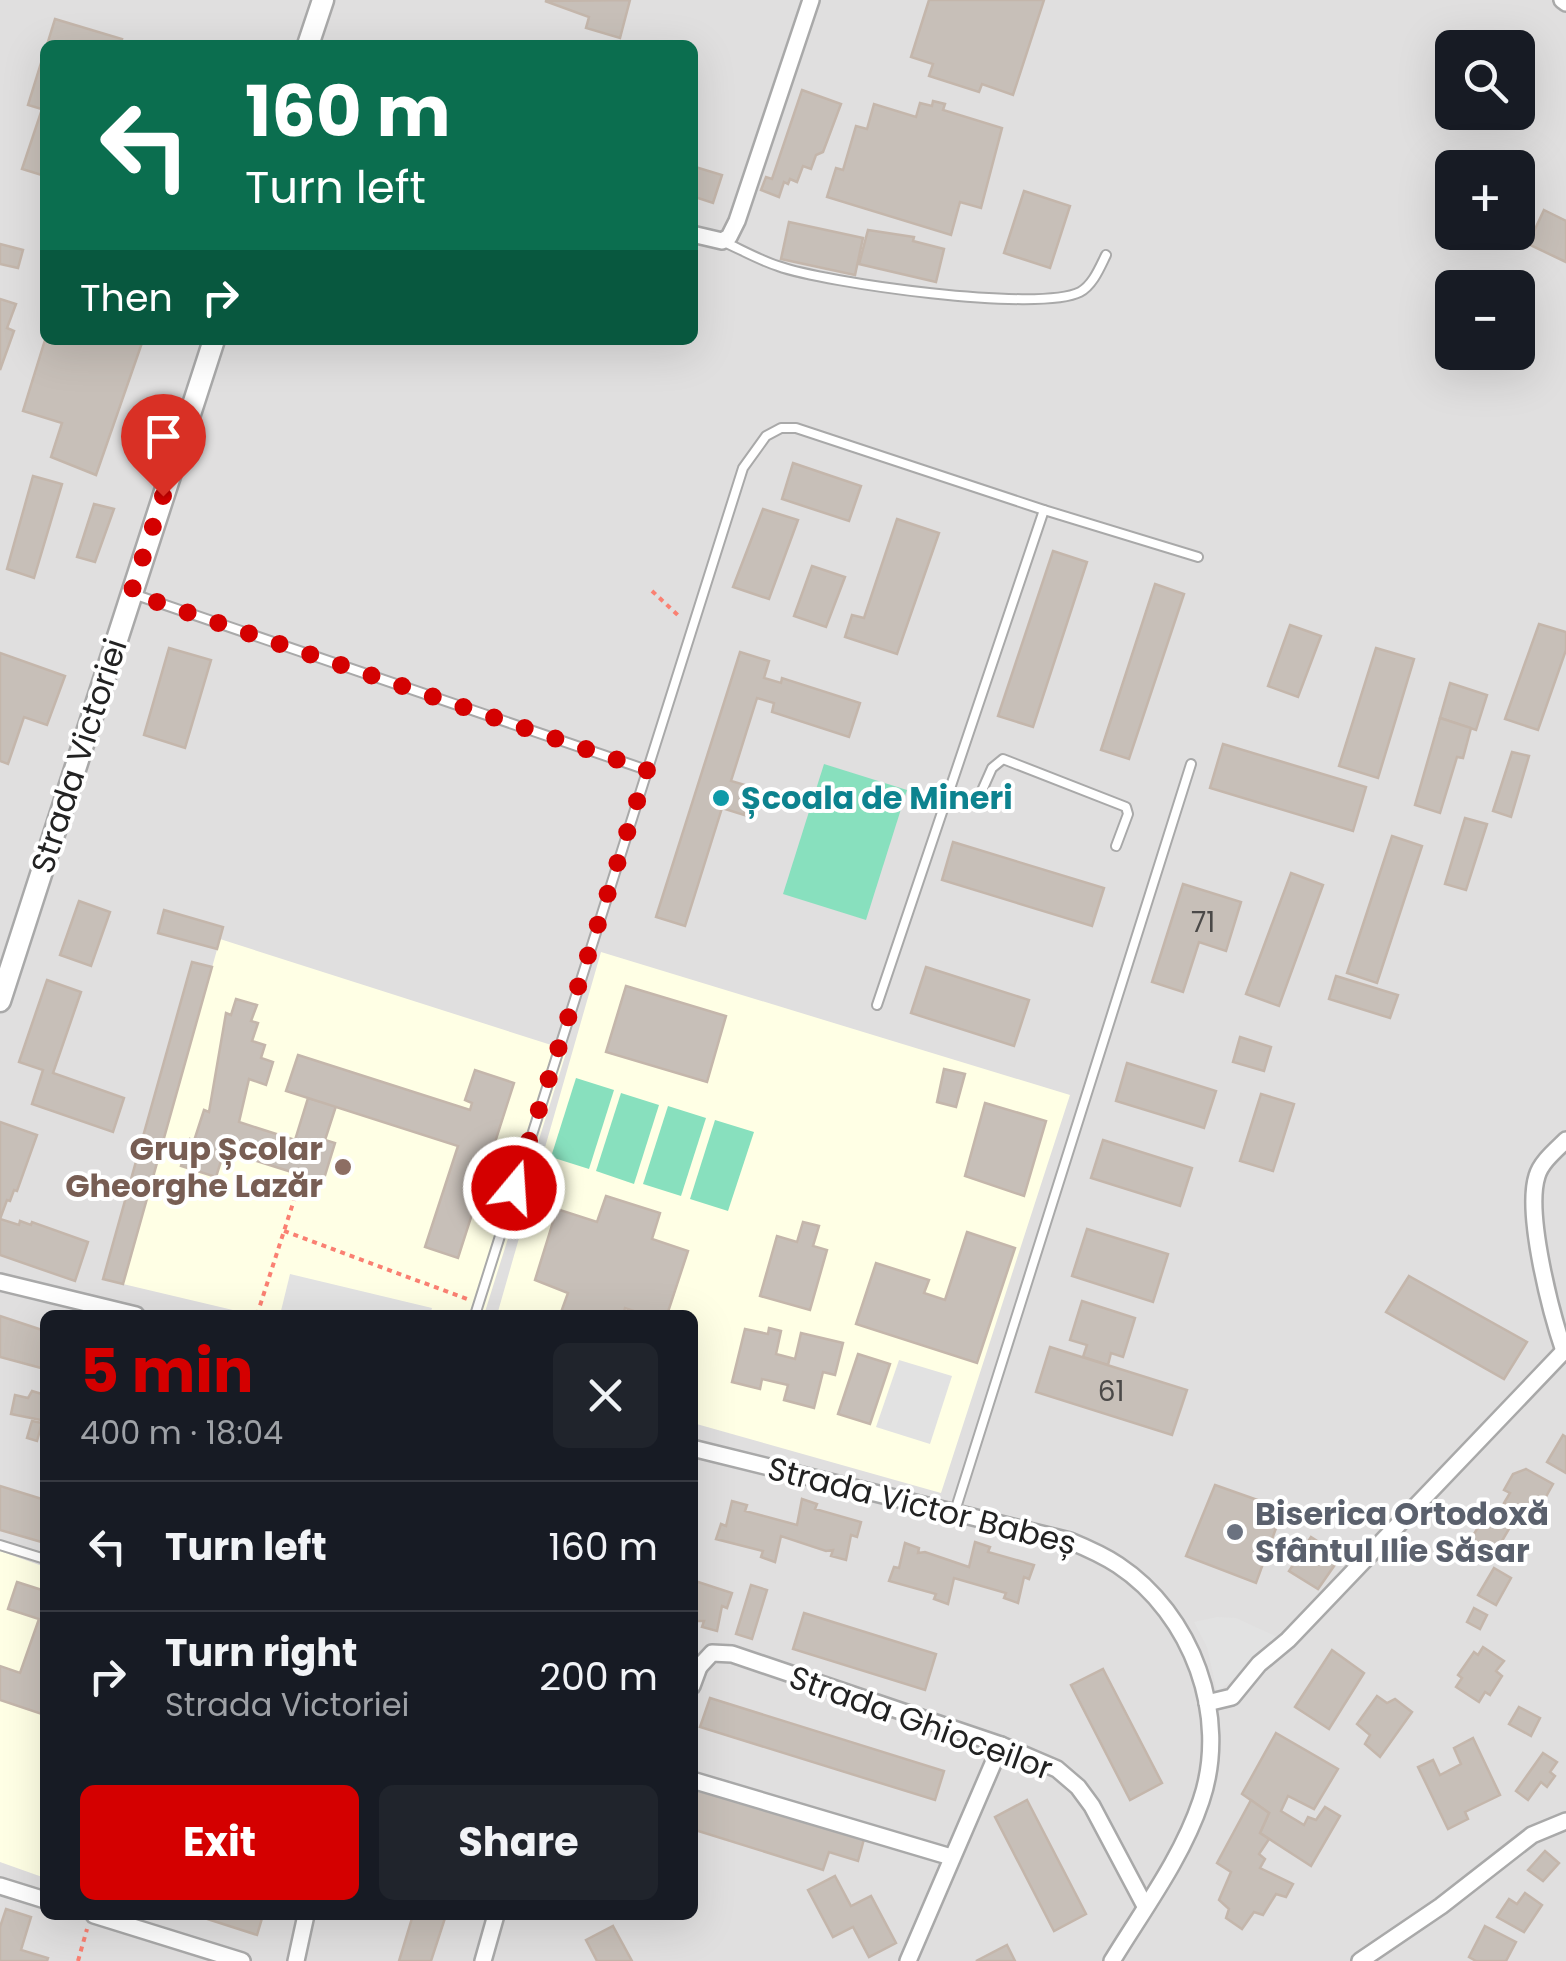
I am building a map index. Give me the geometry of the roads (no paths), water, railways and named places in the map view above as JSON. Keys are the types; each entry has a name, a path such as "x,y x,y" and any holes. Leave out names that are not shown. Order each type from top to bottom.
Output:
{"street":[{"path":"310,40 323,0"},
{"path":"698,235 722,241 729,237 737,221 810,0"},
{"name":"Strada Victoriei","path":"0,1000 212,345"},
{"path":"1207,1703 1232,1697 1565,1350 1550,1312 1538,1245 1535,1190 1538,1173 1566,1140"},
{"path":"0,1282 115,1310"},
{"name":"Strada Victor Babeș","path":"698,1449 1070,1541 1120,1566 1172,1618 1194,1658 1207,1703 1210,1743 1202,1798 1174,1859 1112,1961"},
{"name":"Strada Ghioceilor","path":"698,1664 712,1652 732,1654 1002,1746 1057,1769 1092,1806 1146,1906"},
{"path":"908,1961 1002,1746"},
{"path":"698,1782 952,1857"},
{"path":"1360,1961 1441,1906 1532,1835 1566,1821"},
{"path":"0,1886 40,1898"},
{"path":"109,1920 242,1961"},
{"path":"296,1961 305,1920"},
{"path":"482,1961 494,1920"}],"lane":[{"path":"722,241 778,267 816,276 1001,298 1046,299 1082,292 1106,254"},
{"path":"476,1310 742,468 766,436 781,428 823,434 1044,510 1198,557"},
{"path":"877,1005 1044,510"},
{"path":"131,593 647,770"},
{"path":"948,793 972,799 980,796 992,768 1003,759 1126,807 1128,814 1116,846"},
{"path":"954,1511 1191,764"},
{"path":"0,1545 40,1557"}],"place":[{"name":"Școala de Mineri","path":"721,798"},
{"name":"Grup Școlar Gheorghe Lazăr","path":"343,1167"},
{"name":"Biserica Ortodoxă Sfântul Ilie Săsar","path":"1235,1532"}]}
